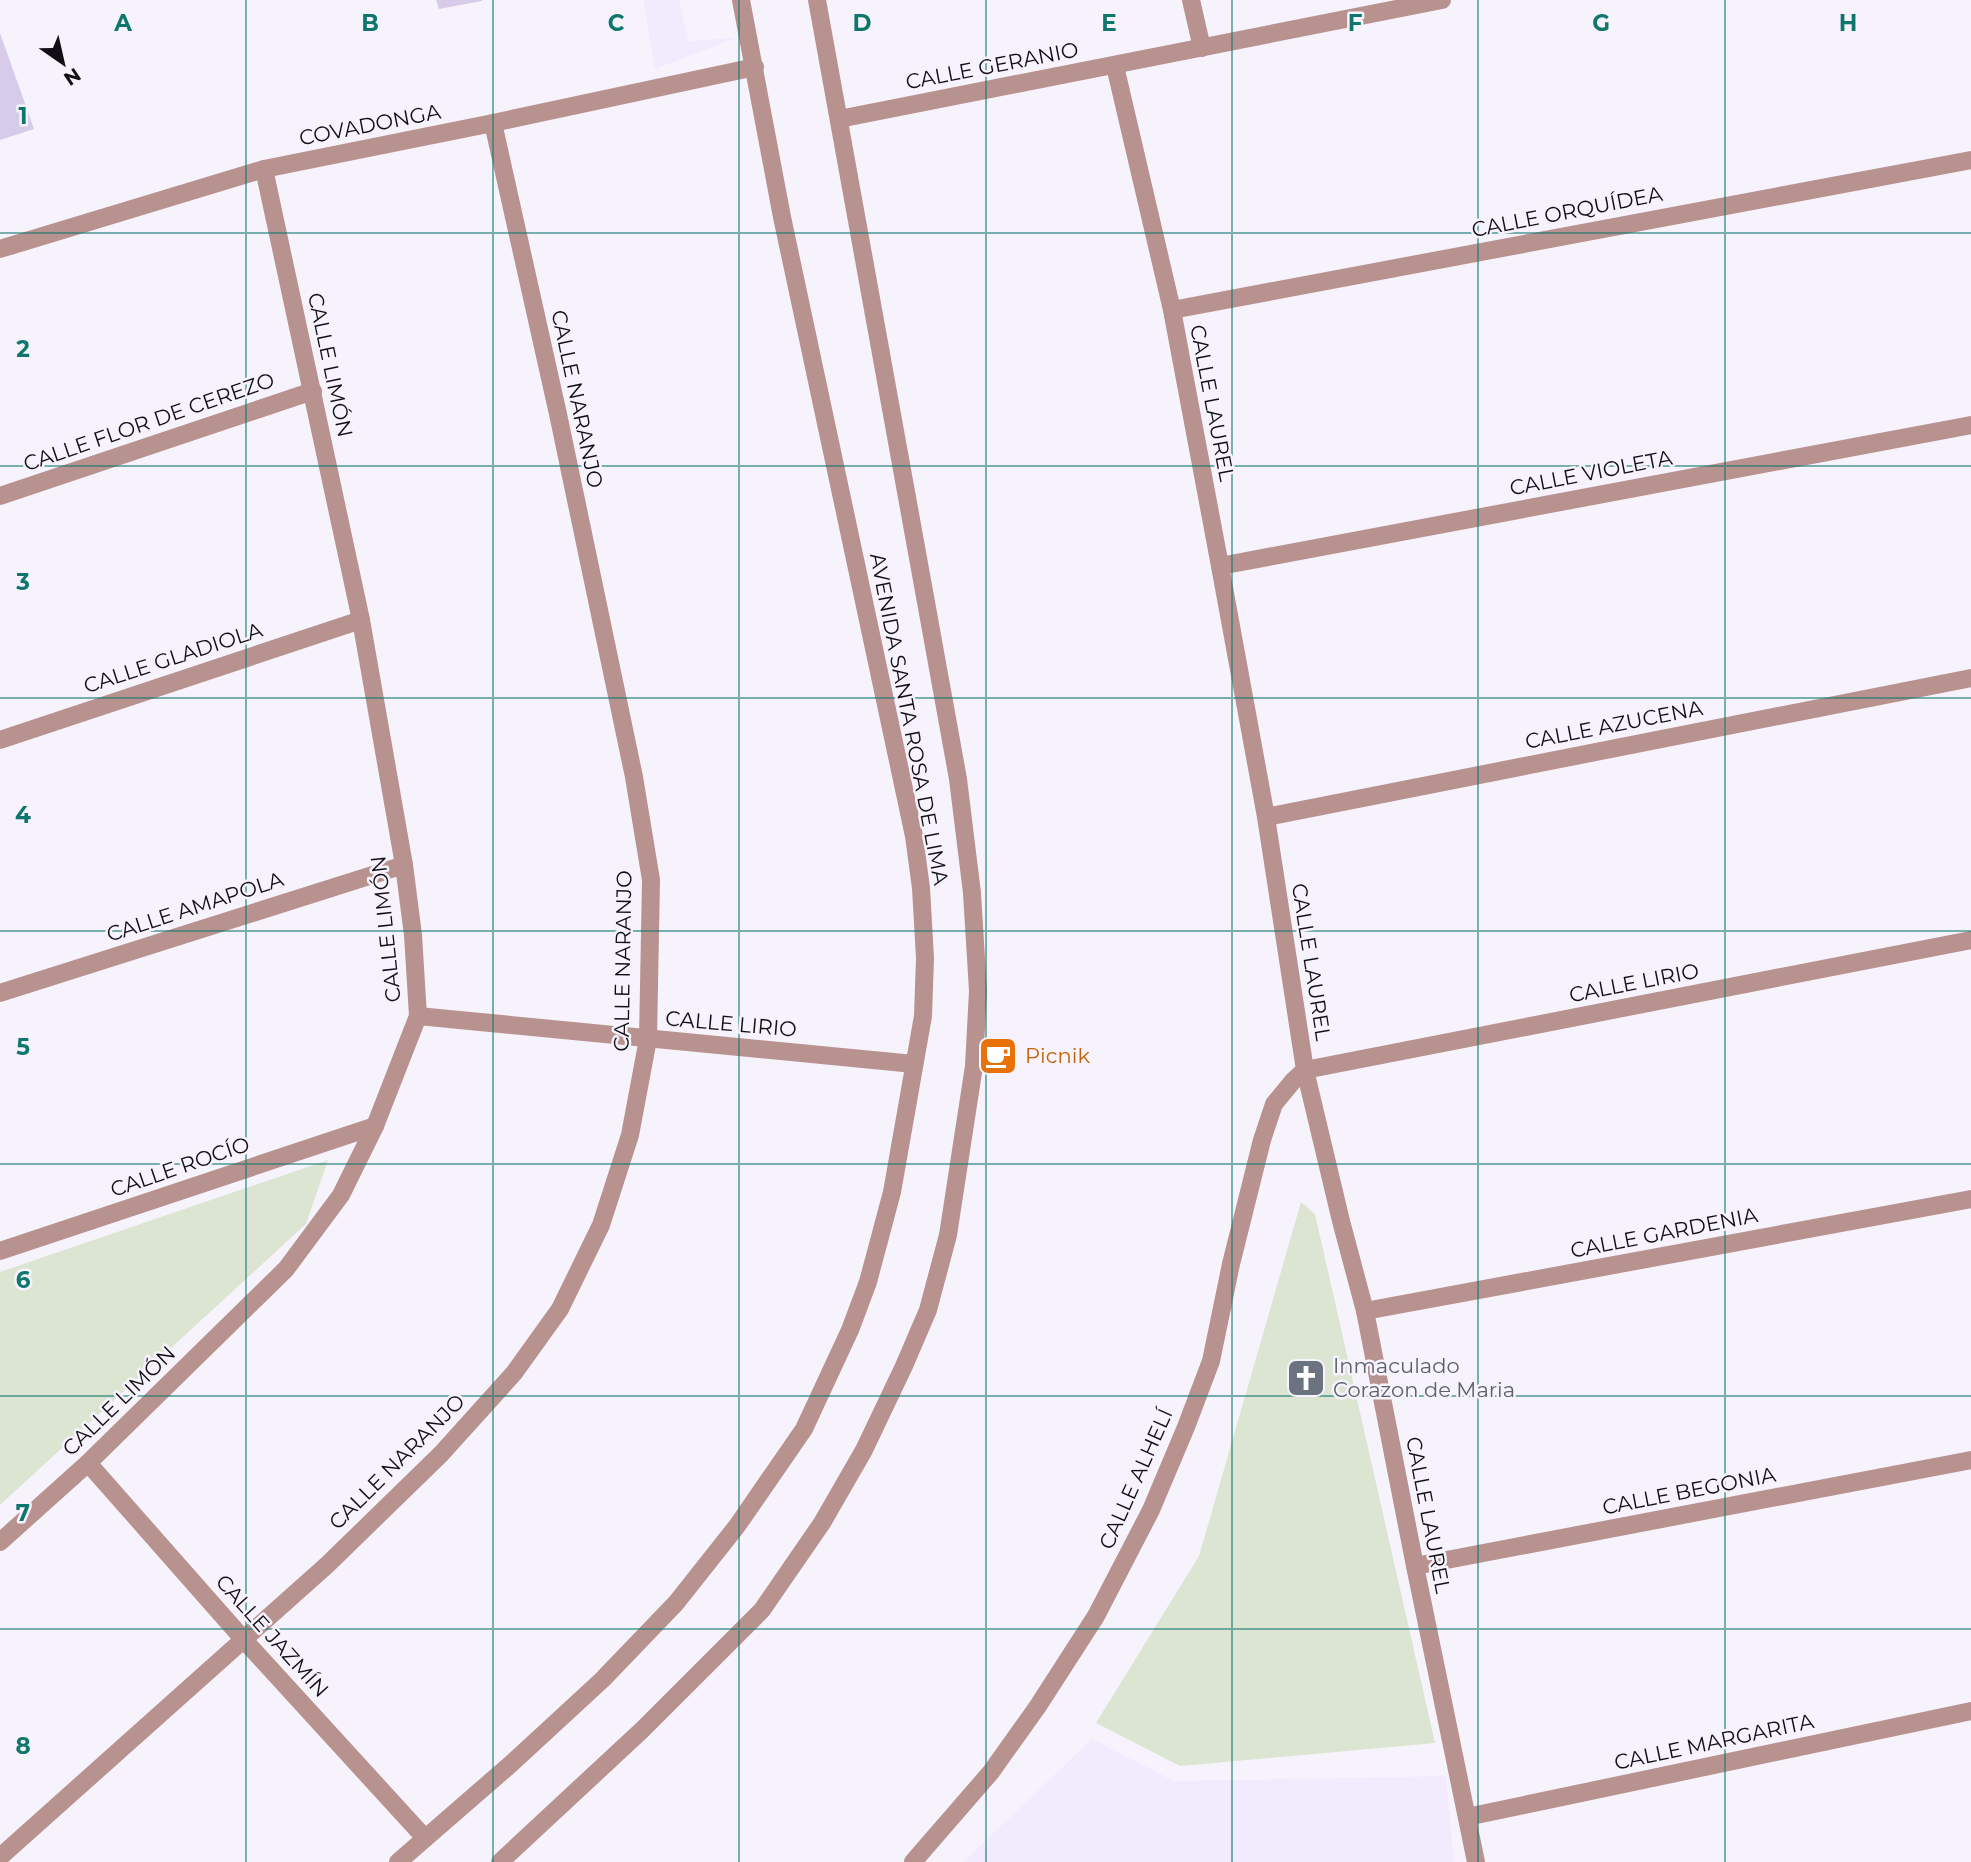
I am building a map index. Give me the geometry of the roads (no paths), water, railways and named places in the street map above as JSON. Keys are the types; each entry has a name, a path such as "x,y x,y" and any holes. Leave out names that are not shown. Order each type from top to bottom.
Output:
{"street":[{"name":"AVENIDA SANTA ROSA DE LIMA","path":"398,1862 602,1680 677,1603 737,1526 804,1429 850,1330 868,1282 892,1192 923,1016 925,958 921,888 914,836 782,217 741,0"},
{"name":"AVENIDA SANTA ROSA DE LIMA","path":"500,1862 642,1730 762,1610 822,1523 864,1450 928,1310 948,1236 974,1066 978,990 972,893 958,779 817,0"},
{"path":"1191,0 1202,48"},
{"name":"CALLE GERANIO","path":"839,120 1442,0"},
{"name":"CALLE LAUREL","path":"1115,66 1172,310 1266,817 1305,1070 1365,1311 1476,1862"},
{"name":"COVADONGA","path":"0,249 264,169 755,67"},
{"name":"CALLE NARANJO","path":"0,1857 327,1565 440,1454 514,1373 560,1309 601,1225 630,1135 648,1039 651,880 634,777 494,123"},
{"name":"CALLE ORQUÍDEA","path":"1172,310 1971,160"},
{"name":"CALLE LIMÓN","path":"0,1542 89,1463 286,1269 341,1195 375,1126 418,1016 413,935 404,865 361,620 264,169"},
{"name":"CALLE FLOR DE CEREZO","path":"0,496 313,391"},
{"name":"CALLE VIOLETA","path":"1220,566 1971,425"},
{"name":"CALLE GLADIOLA","path":"0,740 361,620"},
{"name":"CALLE AZUCENA","path":"1266,817 1971,678"},
{"name":"CALLE AMAPOLA","path":"0,993 404,865"},
{"name":"CALLE LIRIO","path":"1305,1070 1971,940"},
{"name":"CALLE LIRIO","path":"418,1016 914,1064"},
{"name":"CALLE ALHELÍ","path":"913,1862 991,1772 1038,1706 1096,1616 1151,1510 1211,1361 1231,1264 1262,1140 1274,1104 1305,1070"},
{"name":"CALLE ROCÍO","path":"0,1251 375,1126"},
{"name":"CALLE GARDENIA","path":"1365,1311 1971,1199"},
{"name":"CALLE BEGONIA","path":"1415,1566 1971,1460"},
{"name":"CALLE JAZMÍN","path":"89,1463 244,1640 425,1838"},
{"name":"CALLE MARGARITA","path":"1467,1817 1971,1711"}],"place":[{"name":"Picnik","path":"998,1056"},
{"name":"Inmaculado Corazon de Maria","path":"1306,1378"}]}
